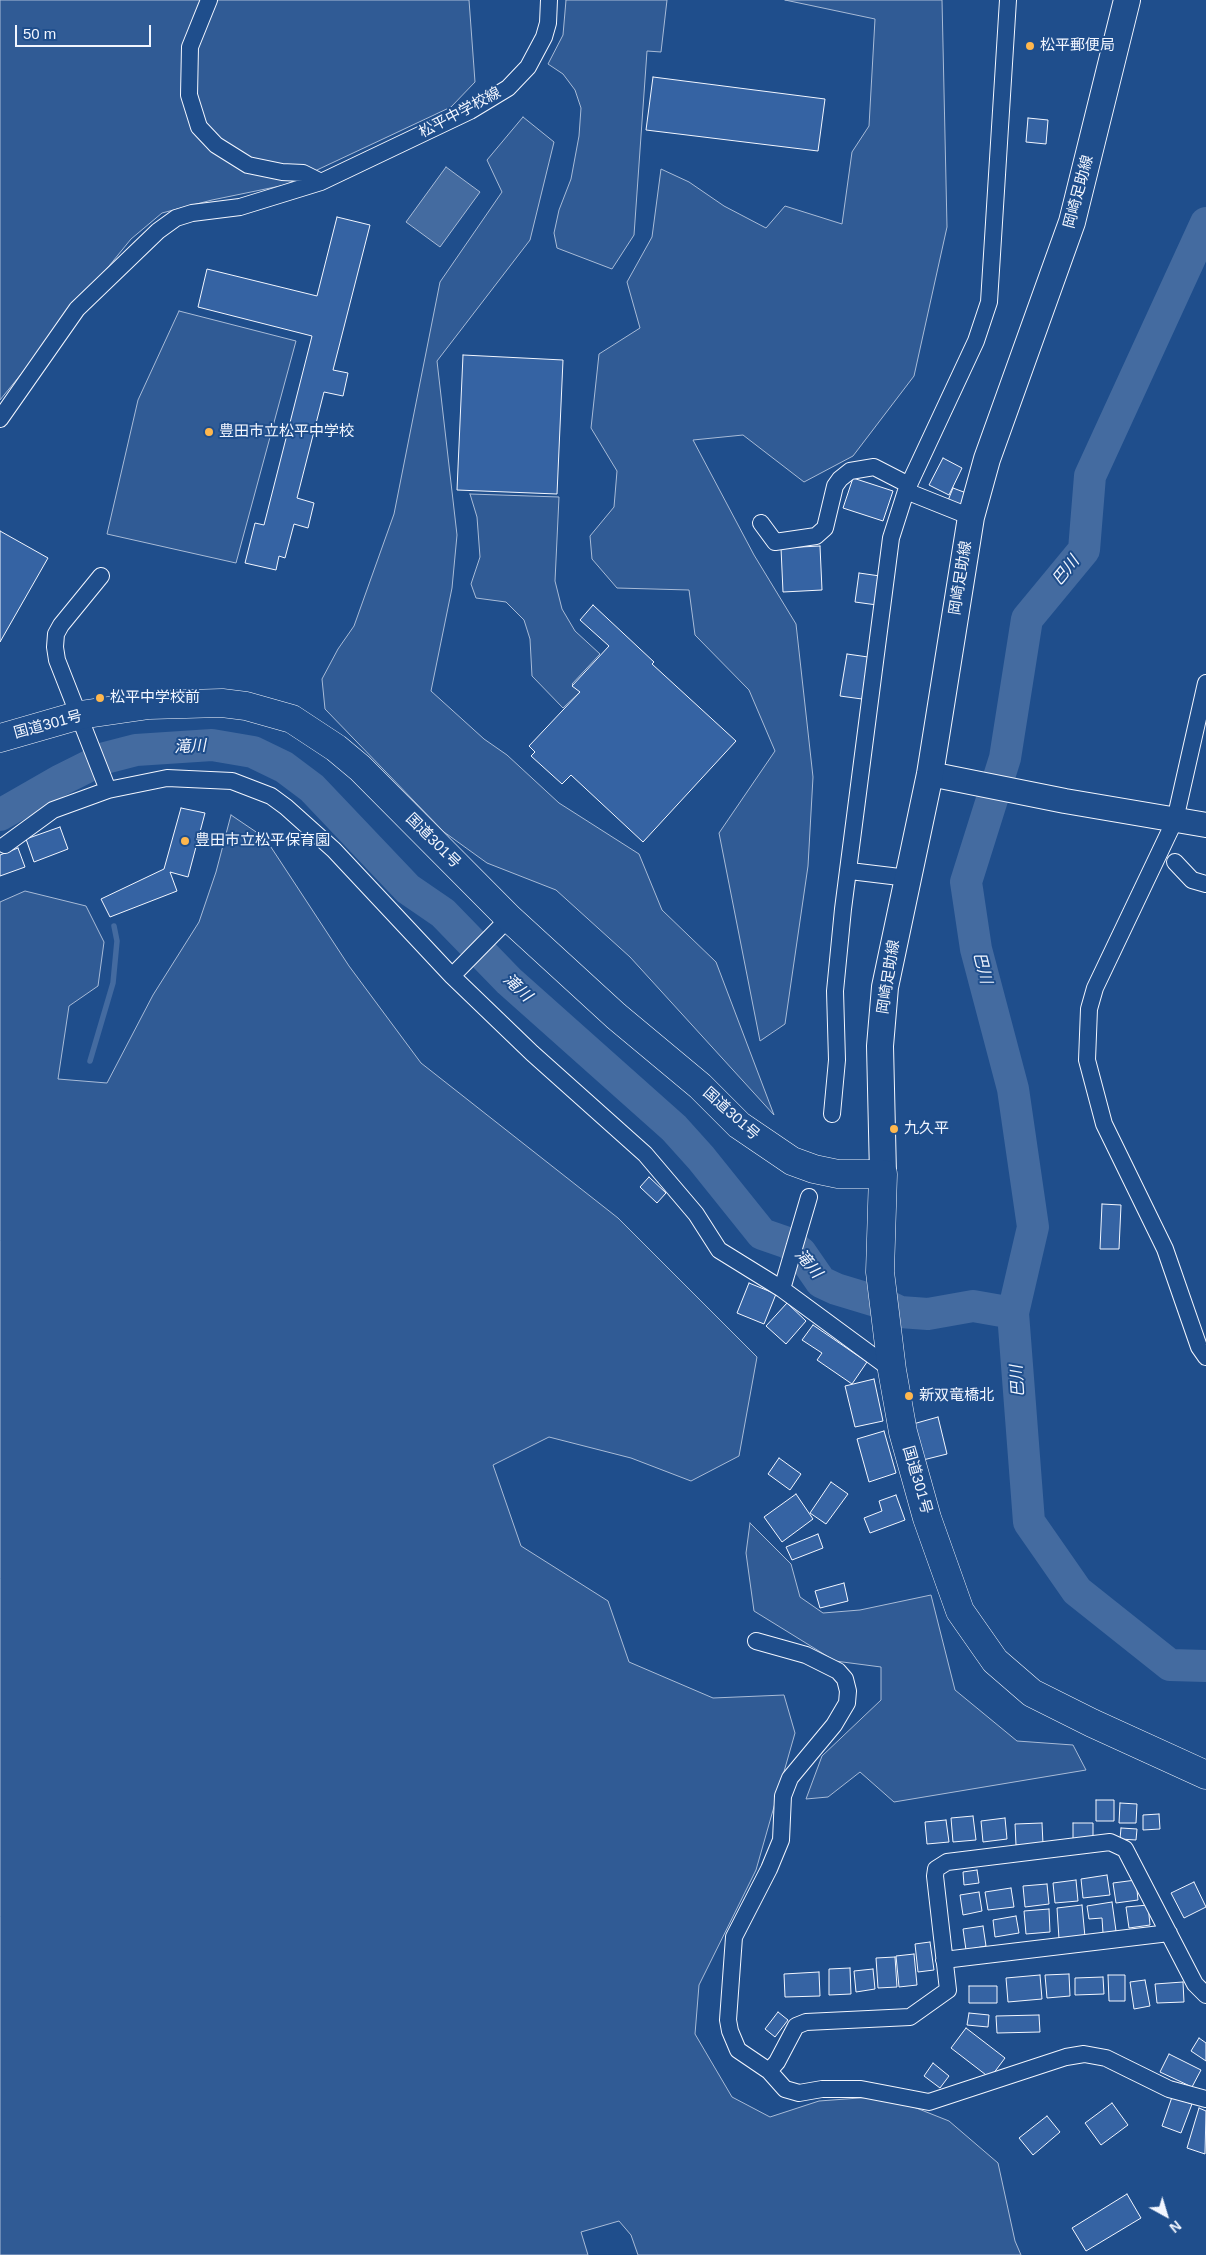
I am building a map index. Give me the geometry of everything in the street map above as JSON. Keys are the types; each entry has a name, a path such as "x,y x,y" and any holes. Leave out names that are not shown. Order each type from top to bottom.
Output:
{"highway":[{"name":"国道301号","path":"0,738 84,726 149,705 222,703 246,706 292,719 336,748 360,768 509,918 609,1010 700,1086 739,1125 792,1161 814,1170 838,1174 883,1174 880,1272 890,1357 903,1432 927,1518 960,1611 977,1639 995,1661 1032,1693 1092,1724 1206,1775"}],"main road":[{"name":"岡崎足助線","path":"883,1174 880,1046 885,987 930,774 971,517 987,459 1072,222 1127,0"}],"street":[{"path":"209,0 190,47 189,96 199,127 216,144 248,165 282,172 303,173 321,182"},
{"name":"松平中学校線","path":"0,419 78,309 158,232 176,218 192,213 240,207 321,182 470,111 508,88 528,67 538,51 548,23 549,0"},
{"path":"832,1114 837,1060 836,991 843,909 850,871 891,538 908,488 976,340 989,302 1008,0"},
{"path":"761,523 775,542 816,536 824,528 835,486 840,478 850,471 874,467 908,488 971,517"},
{"path":"101,576 56,634 57,660 108,790"},
{"path":"1206,683 1175,820 1095,988 1089,1009 1087,1060 1104,1124 1165,1249 1199,1347 1206,1357"},
{"path":"930,774 1151,817 1206,825"},
{"path":"5,845 53,810 108,790 166,778 232,781 271,796 334,850 452,976 532,1053 645,1154 696,1214 719,1250 784,1282 890,1357"},
{"path":"1175,862 1192,880 1206,884"},
{"path":"850,871 908,878"},
{"path":"452,976 509,918"},
{"path":"784,1282 809,1197"},
{"path":"756,1641 806,1655 838,1671 845,1679 848,1691 847,1703 834,1725 790,1778 783,1796 781,1840 769,1869 734,1937 728,2020 730,2031 738,2050 769,2071 785,2089 799,2093 822,2089 861,2089 929,2102 1066,2057 1084,2054 1106,2058 1169,2089 1206,2099"},
{"path":"769,2071 777,2062 796,2026 806,2022 910,2016 948,1990 935,1876 936,1869 947,1862 1110,1842 1125,1848 1195,1984 1206,1995"},
{"path":"944,1960 1169,1933"}],"shaded area":[{"path":"0,0 469,0 475,82 451,107 285,185 212,200 162,213 131,239 0,400"},
{"path":"566,0 667,0 661,52 647,51 634,235 612,269 557,248 554,233 559,210 571,179 579,136 581,108 575,90 563,74 548,64 563,35"},
{"path":"785,0 942,0 947,227 914,376 853,456 804,482 743,435 693,440 754,555 796,624 813,777 808,866 785,1024 760,1041 719,833 775,751 749,690 695,635 689,590 617,588 592,559 590,536 614,507 617,471 591,428 599,354 640,328 627,282 652,237 661,169 689,182 724,206 766,228 785,206 842,224 852,152 869,126 875,19"},
{"path":"523,117 554,142 530,240 437,361 457,535 452,588 431,691 484,739 507,755 559,803 639,854 662,910 716,962 774,1115 630,957 556,890 487,863 444,832 325,709 322,679 338,649 354,626 394,514 440,282 502,192 487,160"},
{"path":"446,167 480,192 440,247 406,222"},
{"path":"179,311 296,341 236,563 107,534 138,400"},
{"path":"470,494 559,497 555,581 562,609 575,631 600,654 572,684 580,692 563,708 532,676 530,639 524,620 506,602 476,598 471,584 480,557 477,517"},
{"path":"231,815 265,838 349,966 421,1063 618,1218 757,1357 739,1456 691,1481 631,1458 549,1437 493,1465 521,1546 608,1601 629,1662 713,1698 784,1695 795,1733 756,1870 699,1985 695,2034 732,2097 770,2117 819,2101 886,2096 949,2121 998,2163 1015,2241 1021,2255 638,2255 631,2235 619,2221 581,2232 588,2255 0,2255 0,902 25,891 86,906 104,942 98,986 69,1006 58,1079 107,1083 153,995 199,922 216,872"},
{"path":"750,1523 791,1564 800,1597 823,1613 860,1610 931,1595 955,1690 1017,1741 1073,1745 1086,1770 894,1802 860,1772 828,1797 806,1799 822,1756 881,1700 881,1667 835,1661 754,1611 746,1553"}],"building":[{"path":"653,77 825,99 818,151 646,130"},
{"path":"1028,118 1048,120 1046,144 1026,142"},
{"path":"337,217 370,225 333,370 348,373 343,396 324,392 297,498 314,503 308,528 294,524 285,558 279,556 276,570 245,563 255,523 264,525 312,336 198,307 207,269 317,296"},
{"path":"463,355 563,360 557,494 457,490"},
{"path":"943,458 962,468 949,495 929,485"},
{"path":"853,478 893,491 883,521 843,508"},
{"path":"953,488 969,494 964,509 947,503"},
{"path":"0,531 48,558 0,642"},
{"path":"820,546 822,590 783,592 781,548"},
{"path":"859,573 880,576 877,605 855,602"},
{"path":"593,605 654,662 652,664 736,741 643,842 571,775 562,784 531,756 535,752 529,746 580,692 572,686 609,646 580,620"},
{"path":"847,654 868,657 862,699 840,696"},
{"name":"豊田市立松平保育園","path":"181,808 205,813 188,877 170,872 177,891 110,917 101,899 164,869"},
{"path":"60,827 68,849 34,862 26,839"},
{"path":"18,848 25,867 0,876 0,855"},
{"path":"649,1177 666,1193 657,1203 640,1187"},
{"path":"1102,1204 1121,1205 1119,1249 1100,1249"},
{"path":"749,1283 776,1294 764,1324 737,1313"},
{"path":"787,1303 806,1321 786,1344 766,1326"},
{"path":"813,1325 867,1362 852,1384 817,1360 822,1353 802,1340"},
{"path":"874,1379 883,1421 855,1427 845,1386"},
{"path":"938,1417 947,1454 923,1460 913,1424"},
{"path":"884,1431 896,1473 869,1482 857,1439"},
{"path":"779,1458 801,1474 790,1490 768,1474"},
{"path":"831,1482 848,1494 826,1524 810,1513"},
{"path":"796,1494 813,1519 782,1542 764,1517"},
{"path":"896,1495 905,1520 870,1533 864,1518 882,1511 879,1501"},
{"path":"818,1534 823,1548 792,1560 786,1547"},
{"path":"844,1583 848,1601 820,1608 815,1591"},
{"path":"1096,1800 1114,1800 1114,1821 1096,1821"},
{"path":"1120,1803 1137,1804 1136,1823 1119,1823"},
{"path":"1159,1814 1160,1829 1143,1830 1143,1815"},
{"path":"973,1816 976,1840 953,1842 951,1818"},
{"path":"1005,1818 1007,1839 983,1842 981,1821"},
{"path":"946,1820 949,1842 927,1844 925,1822"},
{"path":"1042,1823 1043,1844 1016,1845 1015,1824"},
{"path":"1073,1823 1093,1823 1093,1838 1073,1839"},
{"path":"1121,1828 1137,1829 1136,1840 1120,1839"},
{"path":"977,1870 979,1883 964,1885 963,1872"},
{"path":"1107,1875 1110,1895 1083,1898 1081,1879"},
{"path":"1076,1880 1078,1901 1055,1903 1053,1883"},
{"path":"1136,1880 1138,1900 1116,1903 1113,1883"},
{"path":"1194,1882 1206,1907 1184,1918 1171,1893"},
{"path":"1047,1884 1049,1904 1025,1907 1023,1886"},
{"path":"1011,1888 1014,1907 988,1910 985,1892"},
{"path":"979,1892 982,1911 963,1915 960,1895"},
{"path":"1112,1902 1116,1931 1103,1933 1102,1918 1089,1919 1087,1906"},
{"path":"1082,1905 1085,1937 1059,1939 1057,1908"},
{"path":"1148,1905 1150,1925 1129,1928 1126,1907"},
{"path":"1049,1909 1050,1932 1026,1934 1024,1911"},
{"path":"1016,1916 1019,1933 995,1937 993,1920"},
{"path":"983,1926 986,1946 966,1950 963,1929"},
{"path":"930,1942 934,1970 918,1972 915,1944"},
{"path":"914,1954 917,1985 899,1987 896,1956"},
{"path":"895,1957 897,1987 878,1988 876,1958"},
{"path":"850,1968 851,1994 829,1995 829,1969"},
{"path":"873,1969 875,1989 856,1992 854,1971"},
{"path":"819,1972 820,1996 785,1997 784,1974"},
{"path":"1069,1974 1070,1996 1047,1998 1045,1975"},
{"path":"1040,1975 1042,1999 1008,2002 1006,1978"},
{"path":"1108,1975 1125,1975 1125,2001 1109,2001"},
{"path":"1103,1977 1104,1994 1075,1995 1075,1978"},
{"path":"1145,1980 1150,2006 1134,2009 1130,1982"},
{"path":"1183,1982 1184,2002 1157,2003 1155,1984"},
{"path":"969,1986 997,1986 997,2003 969,2003"},
{"path":"778,2012 788,2020 775,2037 765,2029"},
{"path":"969,2013 989,2015 988,2027 967,2025"},
{"path":"1039,2015 1040,2032 997,2033 996,2016"},
{"path":"966,2028 1005,2058 990,2078 951,2048"},
{"path":"1199,2038 1206,2043 1206,2061 1191,2051"},
{"path":"1169,2054 1201,2070 1192,2087 1160,2072"},
{"path":"933,2063 949,2076 940,2088 924,2076"},
{"path":"1172,2097 1192,2104 1181,2133 1162,2126"},
{"path":"1112,2103 1128,2125 1101,2145 1085,2123"},
{"path":"1199,2108 1206,2111 1205,2154 1187,2148"},
{"path":"1047,2116 1060,2132 1033,2155 1019,2138"},
{"path":"1127,2194 1141,2218 1086,2251 1072,2228"}],"waterway":[{"name":"巴川","path":"1206,223 1090,476 1084,550 1027,619 1005,758 966,882 976,949 1013,1089 1033,1227 1013,1313 1029,1522 1077,1591 1170,1665 1206,1666"},
{"name":"滝川","path":"0,815 59,781 105,758 136,750 212,745 253,752 284,767 312,788 408,889 443,913 509,981 674,1128 701,1158 762,1234 788,1243 801,1253 821,1282 836,1289 879,1302 900,1312 928,1314 973,1306 1013,1313"},
{"path":"90,1061 113,983 117,941 114,926"}],"place":[{"name":"松平郵便局","path":"1030,46"},
{"name":"豊田市立松平中学校","path":"209,432"},
{"name":"松平中学校前","path":"100,698"},
{"name":"豊田市立松平保育園","path":"185,841"},
{"name":"九久平","path":"894,1129"},
{"name":"新双竜橋北","path":"909,1396"}]}
